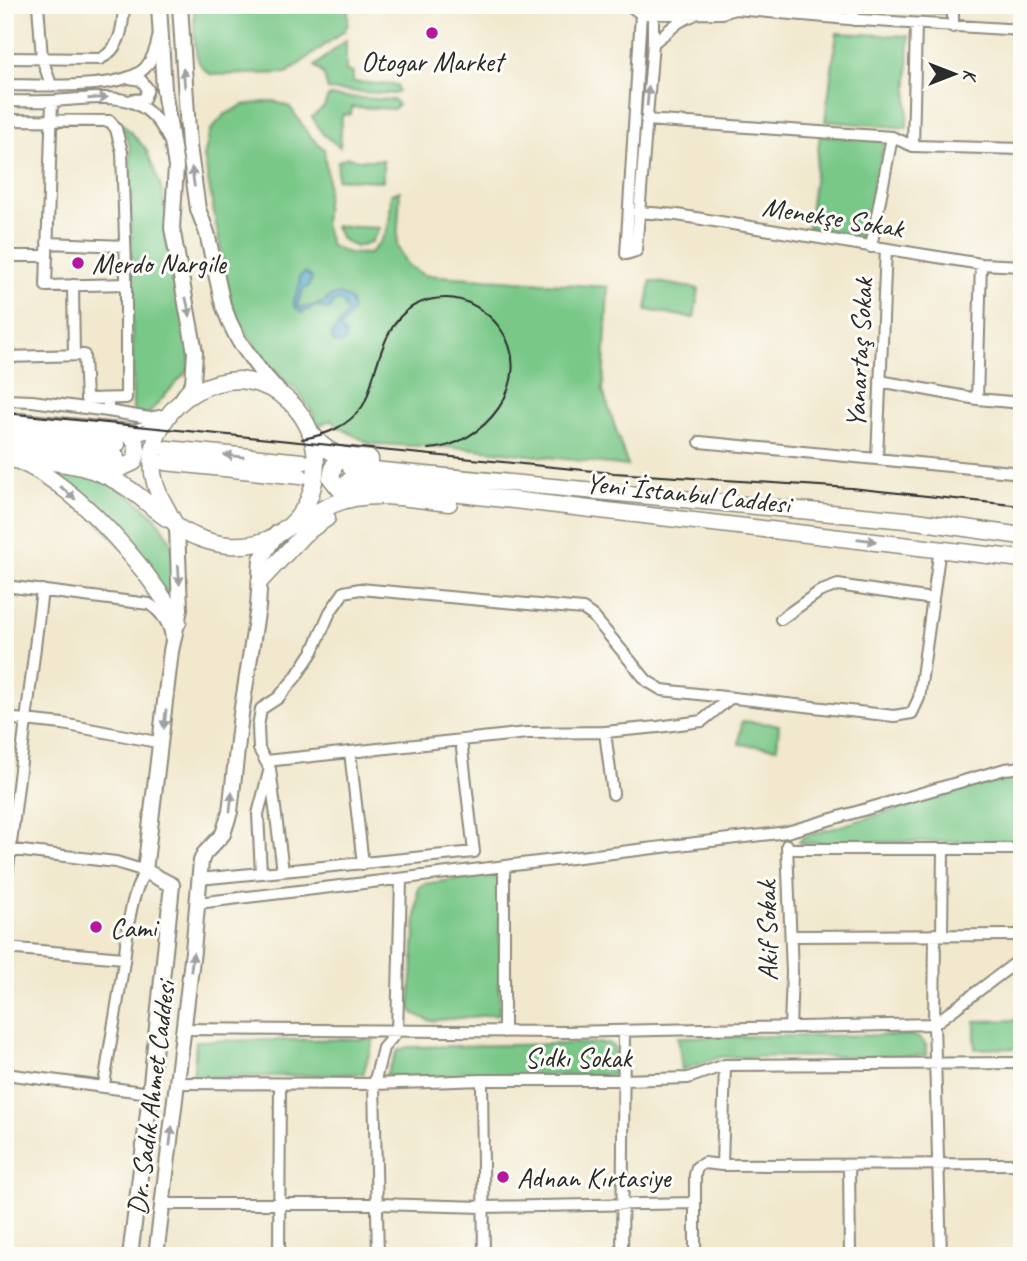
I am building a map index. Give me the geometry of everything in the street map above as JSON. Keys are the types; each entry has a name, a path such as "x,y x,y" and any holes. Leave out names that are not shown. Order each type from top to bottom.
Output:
{"highway":[{"path":"5,431 120,444 167,416 182,399 199,388 229,380 260,384 282,395 299,411 328,452 351,469"},
{"path":"167,416 156,439 152,466 158,493 176,525"},
{"path":"5,420 120,444"},
{"path":"281,531 305,506 314,486 317,455 312,433"},
{"path":"135,440 137,449 136,458 130,465 114,468 7,453 120,444 135,440"},
{"path":"7,453 46,475 99,522 153,582 178,622"},
{"path":"166,455 301,469"},
{"path":"351,469 341,460 334,465 331,473 335,485 348,492 746,534 778,535 799,532"},
{"path":"82,465 120,482 176,525 203,539 231,545 259,542 334,504 357,497 377,496"},
{"name":"Yeni İstanbul Caddesi","path":"351,469 731,496 772,502 803,511 916,521 1022,536"},
{"name":"Yeni İstanbul Caddesi","path":"351,469 799,532 1021,559"},
{"path":"260,580 304,534 325,519 363,505 432,502"},
{"path":"916,521 1022,528"}],"main road":[{"path":"159,5 164,90 176,167 172,228 195,352 193,383 182,399"},
{"path":"180,5 189,146 198,209 207,233 223,305 239,341 282,395"},
{"path":"145,871 172,651 178,622 176,525"},
{"name":"Dr. Sadık Ahmet Caddesi","path":"156,1256 184,1029 201,861 206,851 223,834 230,812 262,558 281,531"},
{"name":"Dr. Sadık Ahmet Caddesi","path":"130,1256 172,885 145,871"}],"street":[{"path":"38,5 42,58 51,85"},
{"path":"5,58 100,59 110,54 122,31 124,5"},
{"path":"629,5 642,10 699,13 722,13 734,6 853,20 1022,30"},
{"path":"853,5 853,20"},
{"path":"953,5 953,27"},
{"path":"642,10 626,254 636,251 654,9"},
{"path":"653,43 678,22 699,13"},
{"path":"914,146 916,24"},
{"path":"129,78 144,68 150,60 160,32"},
{"path":"5,85 107,82 129,78 141,80 148,89 144,99 139,101 109,97 5,101"},
{"path":"126,99 155,116 172,148"},
{"path":"51,101 46,286 126,284"},
{"path":"5,120 110,121 116,129 122,152 126,398 86,399 84,355 5,357"},
{"path":"646,120 892,137 914,146 1022,149"},
{"name":"Yanartaş Sokak","path":"872,247 892,137"},
{"name":"Menekşe Sokak","path":"638,212 677,215 981,264 1022,265"},
{"path":"47,243 125,246"},
{"name":"Yanartaş Sokak","path":"877,458 886,249"},
{"path":"5,256 47,256"},
{"path":"977,399 981,264"},
{"path":"73,285 75,355"},
{"path":"880,381 977,399 1022,403"},
{"path":"108,399 108,411"},
{"path":"5,400 32,401 149,418 167,416"},
{"path":"700,442 1022,473"},
{"path":"284,871 268,765 259,749 261,709 278,698 295,678 313,651 330,612 344,592 360,589 583,609 593,617 647,681 662,690 894,716 912,713 919,698 940,548"},
{"path":"781,619 819,592 838,585 932,599"},
{"path":"5,586 149,604 158,609 171,630 172,651"},
{"path":"5,892 8,849 42,590"},
{"path":"268,765 350,752 527,733 606,732 702,721 729,699"},
{"path":"5,718 63,724 162,743"},
{"path":"606,732 613,794"},
{"path":"200,879 474,852 461,740"},
{"path":"350,752 363,864"},
{"path":"261,873 258,814 268,765"},
{"path":"198,903 787,832 1005,769 1022,767"},
{"name":"Akif Sokak","path":"787,832 792,973 790,1028"},
{"path":"8,849 116,862 145,871 135,889 126,930 104,1085"},
{"path":"788,849 1022,849"},
{"path":"941,1256 934,1024 943,849"},
{"path":"504,867 504,1031"},
{"path":"378,1256 374,1084 383,1048 397,1031 401,880"},
{"path":"791,936 1022,935"},
{"path":"5,948 124,958"},
{"path":"184,1029 624,1031 934,1024 1022,958"},
{"path":"622,1256 624,1031"},
{"name":"Sıdkı Sokak","path":"177,1083 374,1084 482,1080 624,1080 688,1078 725,1065 1022,1063"},
{"path":"722,1165 725,1065"},
{"path":"5,1074 150,1093"},
{"path":"482,1080 484,1256"},
{"path":"279,1084 279,1256"},
{"path":"695,1256 697,1167 704,1163 1022,1164"},
{"path":"849,1165 850,1256"},
{"path":"163,1204 484,1207 695,1203"}],"green space":[{"path":"194,5 348,5 348,24 344,31 287,73 213,75 205,71 197,55"},
{"path":"861,5 945,5 945,14 861,9"},
{"path":"837,33 909,36 907,128 825,121"},
{"path":"346,40 346,71 353,72 353,82 397,85 398,92 394,94 328,90 324,75 315,66"},
{"path":"328,96 394,100 398,105 394,109 352,107 351,114 342,115 340,147 323,134 312,117 324,107"},
{"path":"273,101 290,107 310,136 324,149 328,181 324,224 331,246 348,253 369,254 382,240 388,227 391,194 400,191 397,246 407,265 424,275 608,287 603,391 628,466 466,448 371,444 340,428 331,420 317,426 312,412 299,393 270,367 244,330 230,302 204,157 210,131 224,115 243,105"},
{"path":"116,120 146,149 161,187 191,351 189,369 147,415 133,414 130,147"},
{"path":"820,135 884,140 867,238 808,228"},
{"path":"348,157 383,160 383,181 337,179 338,161"},
{"path":"335,226 380,228 371,242 356,247 341,239"},
{"path":"651,281 699,289 694,318 646,310"},
{"path":"45,468 99,479 131,497 151,513 166,533 173,549 177,603"},
{"path":"742,721 779,725 777,748 739,744"},
{"path":"1022,776 1022,841 799,843 803,837 1002,778"},
{"path":"501,873 499,1014 430,1021 413,1013 410,1008 418,888 423,884"},
{"path":"1022,1020 1022,1048 975,1049 975,1021"},
{"path":"912,1035 926,1045 926,1056 720,1057 682,1070 678,1037"},
{"path":"374,1039 363,1074 193,1078 196,1041"},
{"path":"608,1043 614,1047 616,1056 613,1075 385,1077 398,1050 409,1047"}],"water":[{"path":"305,272 312,278 297,304 301,308 323,303 331,296 340,294 351,301 352,312 340,329 346,336 345,341 340,344 333,342 332,335 347,313 343,303 337,300 329,310 316,306 302,313 294,306 294,298 300,285 299,277"}],"tram line":[{"path":"302,439 335,429 350,420 362,407 382,348 395,323 404,313 429,300 461,300 489,316 500,328 510,348 513,369 499,408 485,424 468,437 428,449"},
{"path":"5,413 614,473 851,488 1022,506"}],"place":[{"name":"Otogar Market","path":"432,33"},
{"name":"Merdo Nargile","path":"78,263"},
{"name":"Cami","path":"96,927"},
{"name":"Adnan Kırtasiye","path":"503,1177"}]}
